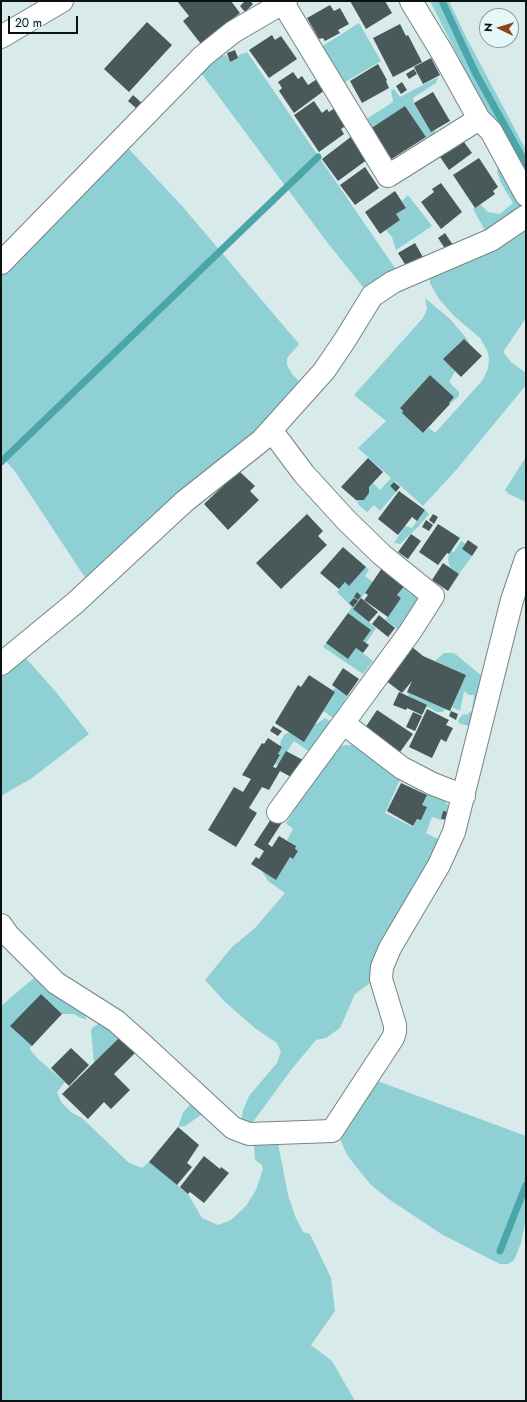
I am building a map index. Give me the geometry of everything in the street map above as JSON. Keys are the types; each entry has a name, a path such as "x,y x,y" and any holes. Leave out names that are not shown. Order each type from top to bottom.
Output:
{"main road":[{"path":"1,37 62,1"},
{"path":"410,1 443,54 479,118 491,131 526,195"},
{"path":"1,263 203,56 233,32 285,2 388,176 479,118"},
{"path":"1,664 75,603 185,501 262,440 324,371 346,340 372,296 393,282 491,240 526,216"},
{"path":"271,430 304,474 346,520 382,555 433,596 410,632 278,812"},
{"path":"1,925 8,935 56,984 116,1021 233,1128 249,1134 332,1131 393,1038 395,1025 382,979 382,967 390,948 439,865 454,832 512,600 526,559"},
{"path":"343,724 402,768 433,784 464,796"}],"shaded area":[{"path":"430,1 449,1 466,37 526,150 526,182 490,114 482,104"},
{"path":"359,23 381,61 340,85 318,49"},
{"path":"247,52 397,271 367,292 327,242 202,74 212,62 222,56 227,55 230,62 238,58 237,56"},
{"path":"438,77 436,83 413,98 414,103 431,132 436,129 434,134 426,137 405,106 370,129 362,122 393,102 391,90 394,89 400,97"},
{"path":"127,147 183,207 299,344 287,358 287,365 292,374 304,386 297,396 88,582 14,470 1,456 1,273"},
{"path":"499,167 524,204 487,234 473,209 480,204 488,212 500,214 513,203 501,183 497,172"},
{"path":"408,195 432,226 396,250 392,237 386,230 400,220 396,214 406,208 402,201"},
{"path":"526,224 526,318 503,352 511,362 526,373 526,385 457,469 423,506 395,481 390,486 396,492 380,511 374,505 367,512 356,500 364,500 369,493 369,487 373,483 380,490 391,478 358,448 386,421 354,395 423,318 427,309 425,298 450,319 470,344 464,339 444,359 455,371 449,382 459,392 459,396 450,404 449,403 454,397 430,375 400,408 403,411 402,413 423,433 429,428 435,433 482,381 488,369 489,358 487,350 480,338 454,316 439,299 430,283 430,278"},
{"path":"526,457 526,502 509,494 505,490"},
{"path":"425,510 429,514 419,526 400,544 394,543 405,526 412,528"},
{"path":"461,541 466,544 462,549 472,556 459,574 450,567 448,560 451,551 454,552"},
{"path":"366,567 369,570 365,576 373,582 353,609 376,628 366,643 363,641 371,630 348,613 352,607 337,592 345,582 350,585"},
{"path":"405,585 417,590 419,605 399,630 386,620 386,618 401,598 397,595"},
{"path":"326,643 348,659 356,648 373,661 363,674 323,647"},
{"path":"444,653 454,653 488,681 475,727 460,724 458,721 460,717 464,714 467,715 472,710 474,695 469,695 464,691 460,711 452,707 466,675 435,661"},
{"path":"24,656 56,692 89,734 32,778 1,796 1,676"},
{"path":"335,688 347,696 336,717 332,717 323,711 335,692 333,690"},
{"path":"407,692 445,709 443,712 437,712 409,697"},
{"path":"325,718 330,721 310,752 294,741 278,765 275,764 280,756 278,754 282,747 280,746 281,740 285,734 318,723"},
{"path":"355,745 400,780 385,813 413,827 417,819 421,820 427,807 422,805 428,793 444,801 448,805 450,812 443,811 441,820 432,817 426,833 444,842 374,980 355,994 340,1028 326,1038 316,1040 291,1070 250,1126 241,1124 243,1110 249,1096 277,1063 281,1052 277,1043 256,1029 225,1002 205,980 232,947 255,928 285,893 268,881 262,871 276,880 290,857 293,859 298,851 295,849 296,846 287,840 293,829 286,823 318,771 336,747"},
{"path":"35,977 84,1010 86,1020 73,1014 62,1014 41,994 11,1026 32,1046 30,1048 31,1051 38,1059 65,1082 57,1092 61,1102 72,1113 82,1118 129,1163 142,1168 149,1162 188,1194 202,1218 218,1225 231,1220 246,1206 256,1190 263,1169 261,1164 255,1160 254,1146 257,1143 277,1138 288,1195 295,1216 303,1232 310,1234 331,1278 335,1311 311,1345 332,1361 355,1401 1,1401 1,1006"},
{"path":"102,1022 120,1037 94,1063 91,1031 93,1027"},
{"path":"372,1079 526,1136 526,1218 521,1243 514,1260 508,1264 500,1264 443,1235 390,1200 371,1185 354,1164 346,1153 341,1141 340,1131"},
{"path":"192,1102 203,1109 201,1115 185,1126 178,1127 183,1113"}],"building":[{"path":"177,1 231,1 240,13 201,44 183,21 189,16"},
{"path":"245,1 250,1 253,4 245,12 240,6"},
{"path":"350,1 385,1 392,13 366,29"},
{"path":"330,5 334,11 340,8 349,24 338,30 340,33 325,41 323,38 319,39 307,18"},
{"path":"147,22 172,45 129,92 104,69"},
{"path":"400,24 406,36 408,35 422,62 393,77 373,38"},
{"path":"272,35 275,40 281,36 297,59 269,78 249,50"},
{"path":"235,50 238,58 230,62 227,53"},
{"path":"431,58 440,75 423,84 414,67"},
{"path":"378,64 387,80 386,81 389,88 362,103 350,81"},
{"path":"414,69 417,74 409,79 406,74"},
{"path":"293,72 298,79 302,76 308,85 317,79 325,90 294,113 279,91 282,88 278,82"},
{"path":"402,82 407,90 401,94 396,86"},
{"path":"433,92 450,121 431,132 414,103"},
{"path":"133,95 143,104 137,109 128,101"},
{"path":"314,101 322,113 327,109 329,112 335,108 347,125 341,129 344,134 319,152 294,115"},
{"path":"405,106 426,137 390,160 370,129"},
{"path":"352,136 368,159 338,181 322,159"},
{"path":"461,138 472,153 449,170 438,154"},
{"path":"479,158 498,187 493,191 495,194 475,208 453,175"},
{"path":"365,167 379,188 355,205 340,185"},
{"path":"441,183 462,212 441,229 421,202 434,192 432,189"},
{"path":"395,191 406,208 396,214 400,220 380,234 365,212"},
{"path":"445,233 453,245 446,250 438,238"},
{"path":"415,243 424,259 408,269 398,253"},
{"path":"464,339 482,356 461,377 443,359"},
{"path":"430,375 454,397 449,403 450,404 423,433 402,413 403,411 400,408"},
{"path":"368,458 383,472 369,487 369,493 364,500 356,500 341,487"},
{"path":"239,471 255,486 250,491 259,500 228,530 204,504"},
{"path":"394,482 400,487 396,492 390,486"},
{"path":"399,491 425,510 417,521 412,517 398,535 378,519"},
{"path":"307,514 323,531 318,536 327,545 281,589 256,563"},
{"path":"433,514 438,517 434,524 429,520"},
{"path":"426,520 433,525 429,531 422,527"},
{"path":"438,524 460,538 449,554 447,553 438,565 419,552"},
{"path":"411,534 421,541 408,559 398,552"},
{"path":"468,540 478,547 472,556 462,549"},
{"path":"343,547 366,567 349,586 345,582 339,589 320,573"},
{"path":"443,563 459,574 448,591 432,580"},
{"path":"382,568 405,585 397,595 401,598 388,617 364,600 368,595 365,593"},
{"path":"357,592 361,596 358,600 354,597"},
{"path":"354,598 358,601 353,607 349,603"},
{"path":"361,598 378,612 369,622 353,609"},
{"path":"348,613 371,630 363,641 369,645 363,653 356,648 348,659 326,643"},
{"path":"379,615 395,628 388,637 372,624"},
{"path":"411,646 423,656 466,675 450,711 407,692 412,681 402,693 385,680"},
{"path":"343,668 359,679 347,696 332,685"},
{"path":"309,675 335,692 304,742 275,723 298,685 301,687"},
{"path":"399,692 427,705 422,715 407,708 406,710 393,705"},
{"path":"427,709 449,720 446,725 453,728 446,742 441,739 432,758 409,747"},
{"path":"377,710 413,734 400,752 365,728"},
{"path":"451,711 458,714 456,720 449,716"},
{"path":"413,712 422,716 415,731 406,727"},
{"path":"273,726 282,731 278,736 270,731"},
{"path":"268,738 282,747 278,754 280,755 273,767 276,768 286,751 303,760 293,778 280,771 269,790 262,787 249,808 257,813 236,847 208,830 234,787 243,792 251,779 242,775 262,743 264,744"},
{"path":"401,783 427,795 422,805 427,807 421,820 417,819 413,826 387,811"},
{"path":"443,811 450,812 449,820 441,819"},
{"path":"273,816 283,821 268,844 272,847 279,836 296,846 295,849 298,851 293,859 290,857 276,880 251,864 256,857 259,859 264,851 254,845"},
{"path":"41,994 62,1014 32,1046 10,1026"},
{"path":"120,1037 135,1053 114,1074 130,1090 111,1109 104,1102 88,1119 62,1094"},
{"path":"71,1048 89,1065 69,1086 51,1068"},
{"path":"178,1127 199,1145 187,1163 192,1167 177,1185 149,1162"},
{"path":"204,1156 220,1169 221,1167 229,1173 204,1203 190,1192 188,1194 180,1187"}],"waterway":[{"path":"442,1 475,72 526,164"},
{"path":"1,462 318,157"},
{"path":"500,1251 526,1185"}]}
